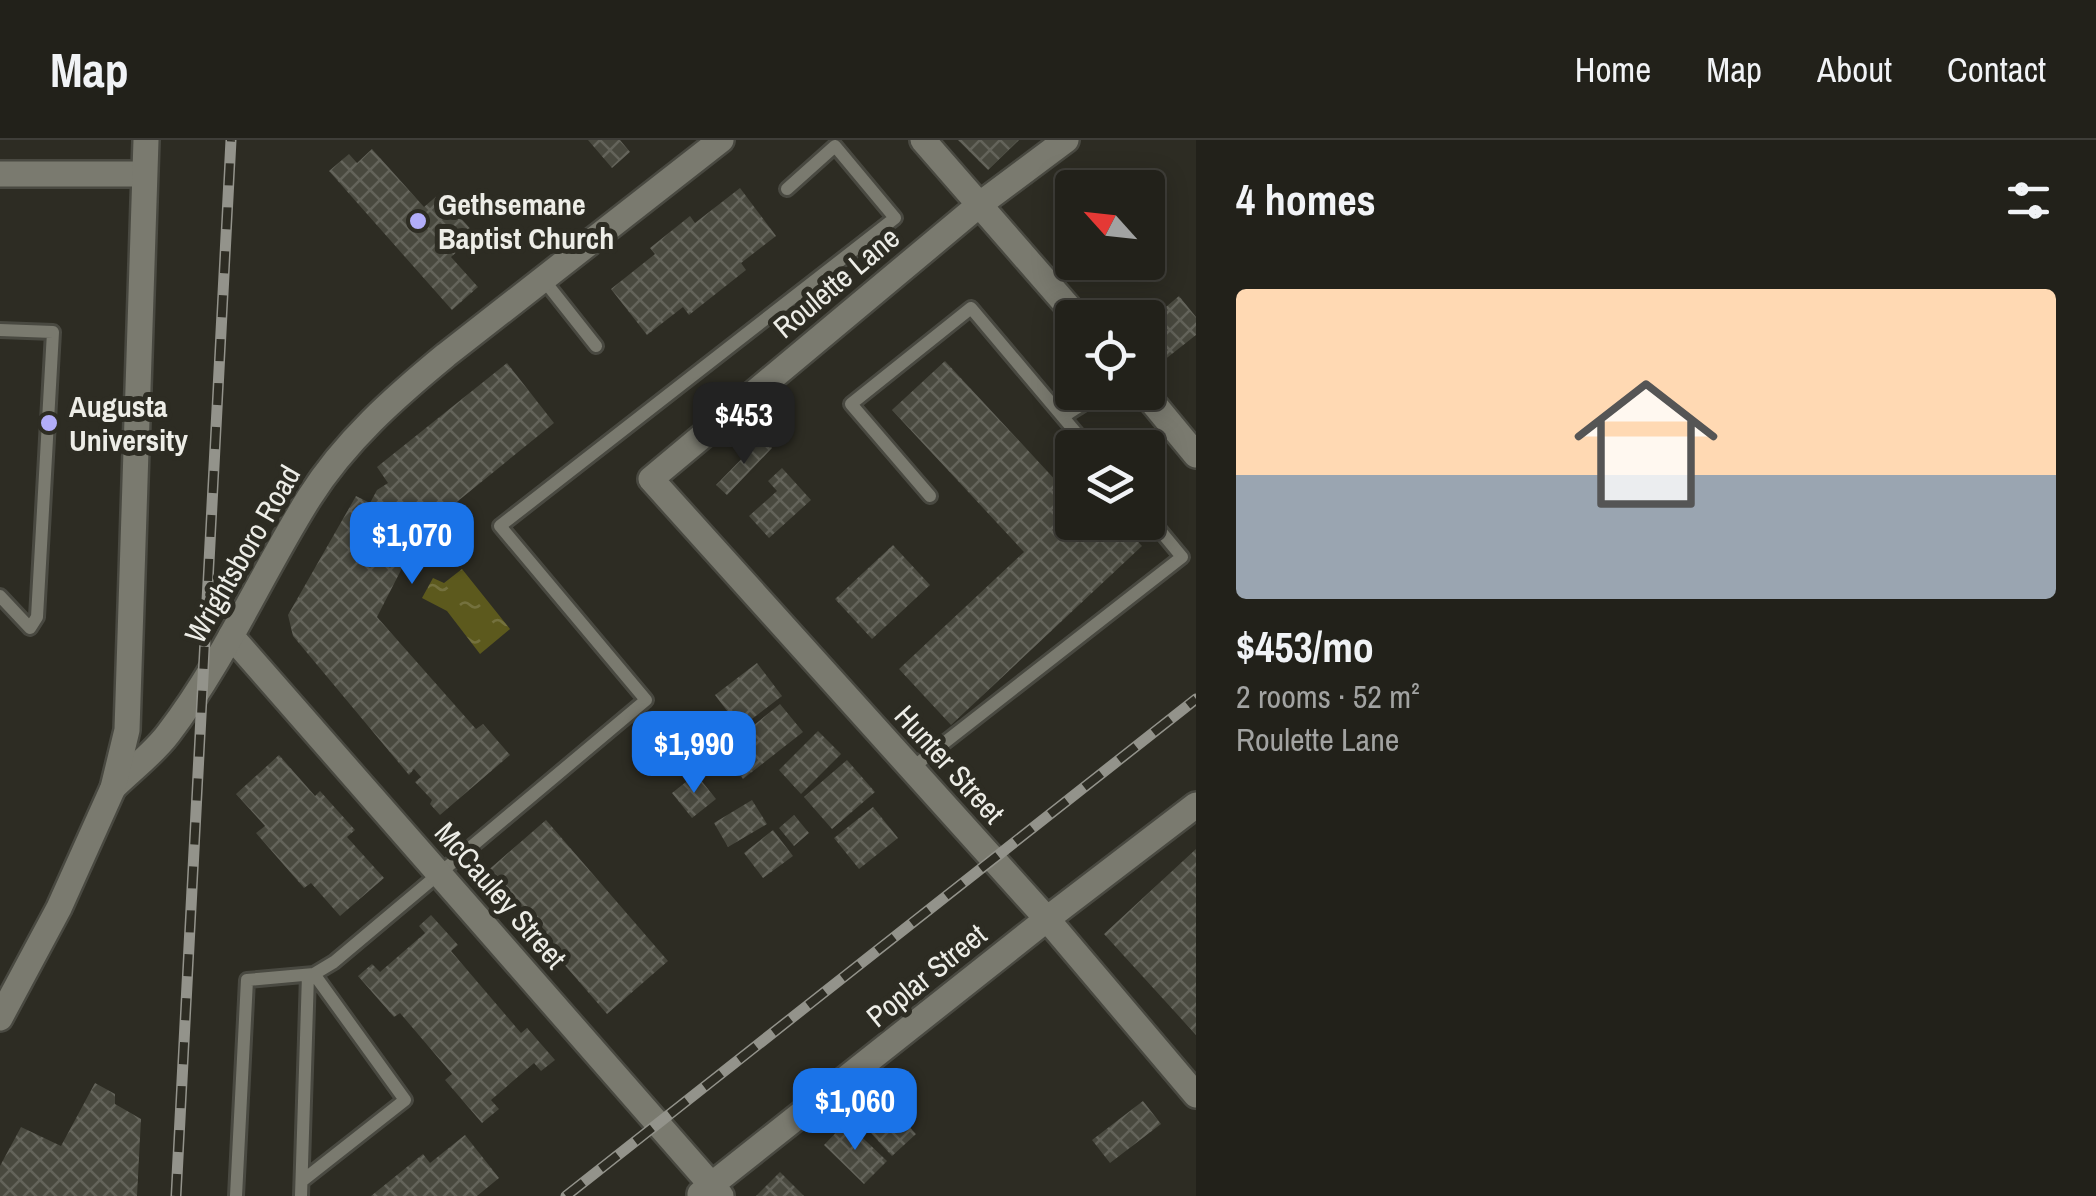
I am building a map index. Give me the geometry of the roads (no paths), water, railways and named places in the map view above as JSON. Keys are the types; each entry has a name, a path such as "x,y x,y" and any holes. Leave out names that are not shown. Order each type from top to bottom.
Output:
{"street":[{"path":"108,798 127,730 146,140"},
{"name":"Wrightsboro Road","path":"0,1018 60,908 108,798 166,738 231,636 310,497 352,442 404,390 721,140"},
{"path":"923,140 1062,300"},
{"name":"Roulette Lane","path":"651,479 979,205 1066,140"},
{"path":"0,174 144,174"},
{"path":"1159,410 1196,455"},
{"name":"Hunter Street","path":"651,479 1047,919 1196,1095"},
{"name":"McCauley Street","path":"231,636 710,1192"},
{"name":"Poplar Street","path":"710,1192 1047,919 1196,805"}],"lane":[{"path":"236,1196 248,980 311,975 334,962 646,700 500,526 895,218 836,146 787,188"},
{"path":"543,279 596,346"},
{"path":"930,496 851,404 971,308 1078,430"},
{"path":"0,330 53,332 37,617 30,628 0,596"},
{"path":"1067,414 1069,410"},
{"path":"1067,414 1079,410"},
{"path":"912,768 1182,556 1165,536"},
{"path":"302,1189 405,1100 311,975"},
{"path":"302,1189 311,975"}],"water":[{"path":"462,569 510,629 480,654 447,611 422,598 433,578 444,583"}],"railway":[{"path":"176,1196 231,140"},
{"path":"566,1196 1196,699"}],"place":[{"name":"Gethsemane Baptist Church","path":"418,221"},
{"name":"Augusta University","path":"49,423"}]}
